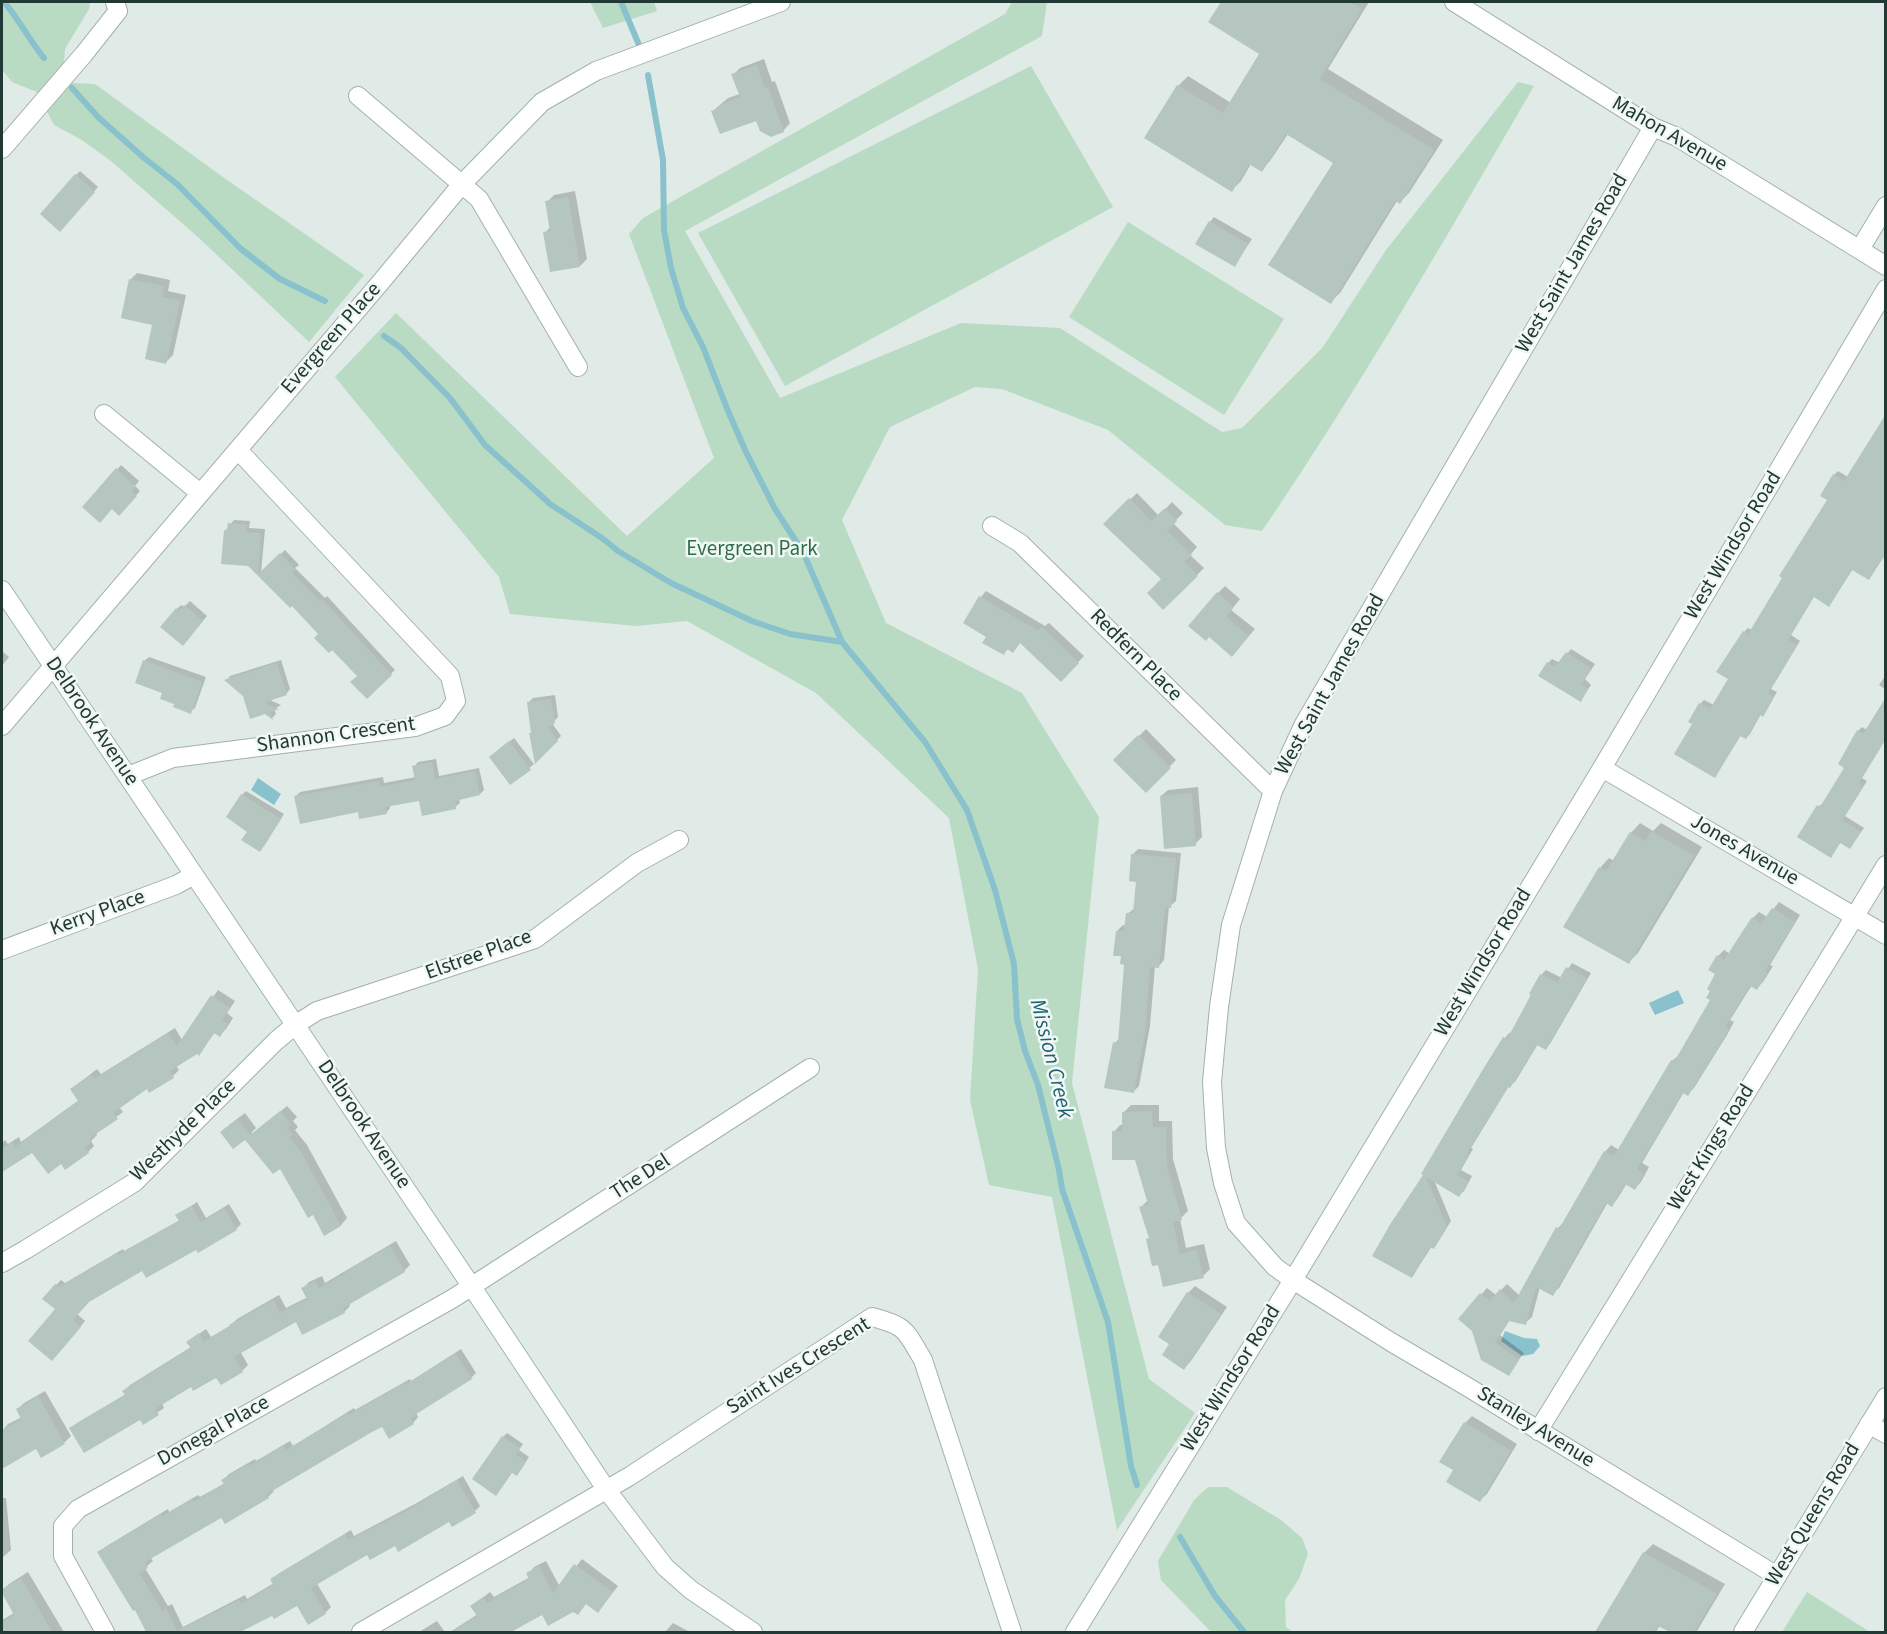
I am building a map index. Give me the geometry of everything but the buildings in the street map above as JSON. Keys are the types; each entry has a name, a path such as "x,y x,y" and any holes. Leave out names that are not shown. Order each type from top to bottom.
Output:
{"street":[{"path":"2,149 118,11 115,2"},
{"name":"Evergreen Place","path":"2,726 462,184 542,102 596,71 780,2"},
{"name":"Mahon Avenue","path":"1464,4 1653,128 1677,137 1886,266"},
{"path":"358,96 479,199 578,367"},
{"name":"West Saint James Road","path":"1293,1280 1275,1267 1236,1223 1223,1184 1216,1148 1212,1082 1219,1007 1231,925 1273,791 1304,724 1653,128"},
{"path":"1860,249 1886,206"},
{"name":"West Windsor Road","path":"1075,1632 1293,1280 1602,768 1886,289"},
{"path":"105,414 200,493"},
{"name":"Shannon Crescent","path":"128,776 173,758 415,727 445,716 456,701 450,676 238,450"},
{"name":"Redfern Place","path":"992,526 1020,543 1273,791"},
{"name":"Delbrook Avenue","path":"2,590 606,1489 665,1567 691,1590 753,1632"},
{"name":"Jones Avenue","path":"1602,768 1886,935"},
{"name":"Elstree Place","path":"295,1024 317,1011 535,939 638,863 680,840"},
{"name":"West Kings Road","path":"1538,1431 1886,864"},
{"name":"Kerry Place","path":"2,950 176,885 194,875"},
{"name":"Westhyde Place","path":"2,1263 135,1182 295,1024"},
{"name":"The Del","path":"472,1287 810,1068"},
{"name":"Stanley Avenue","path":"1293,1280 1777,1576"},
{"name":"Donegal Place","path":"105,1632 63,1556 63,1526 78,1509 472,1287"},
{"name":"Saint Ives Crescent","path":"606,1489 630,1476 872,1317 892,1322 904,1329 923,1360 1012,1632"},
{"name":"West Queens Road","path":"1743,1632 1886,1396"},
{"path":"1869,1424 1886,1434"},
{"path":"360,1632 606,1489"}],"green space":[{"path":"2,2 90,2 89,9 65,49 64,63 73,83 95,84 220,175 364,275 309,342 199,238 112,162 82,140 54,125 37,92 12,82 2,70"},
{"path":"590,2 654,2 657,11 603,28"},
{"name":"Evergreen Park","path":"1012,2 1047,2 1042,36 685,231 780,398 961,323 1060,328 1222,432 1242,428 1323,347 1386,250 1518,82 1534,86 1436,255 1334,422 1262,531 1225,525 1108,430 1002,389 975,387 890,427 842,520 886,623 1022,693 1099,817 1072,1083 1149,1379 1195,1413 1117,1530 1052,1197 989,1185 970,1100 978,969 949,818 816,693 687,621 636,626 510,614 499,577 335,377 396,313 627,536 714,458 629,234 643,218 1005,14"},
{"path":"1031,66 1113,207 785,386 698,233"},
{"path":"1128,222 1284,319 1224,415 1069,317"},
{"path":"1208,1487 1227,1487 1281,1520 1302,1538 1308,1554 1299,1579 1285,1600 1286,1627 1293,1632 1211,1632 1161,1580 1158,1561 1194,1500"},
{"path":"1807,1592 1870,1632 1782,1632"}],"water":[{"path":"258,778 281,794 274,805 251,790"},
{"path":"1678,990 1684,1003 1655,1015 1649,1003"},
{"path":"1505,1331 1524,1338 1537,1339 1540,1346 1533,1354 1522,1356 1501,1341"}],"waterway":[{"path":"4,2 44,58"},
{"path":"621,2 639,45"},
{"name":"Mission Creek","path":"648,75 663,160 664,230 671,268 683,308 703,347 746,452 775,509 803,552 842,642 925,742 967,810 995,890 1014,964 1017,1019 1025,1051 1038,1085 1062,1189 1108,1322 1131,1466 1137,1485"},
{"path":"72,88 98,117 177,184 241,249 280,279 325,301"},
{"path":"384,336 401,348 450,398 485,445 550,504 618,551 671,583 752,621 790,634 842,642"},
{"name":"Mission Creek","path":"1180,1537 1215,1596 1244,1632"}]}
